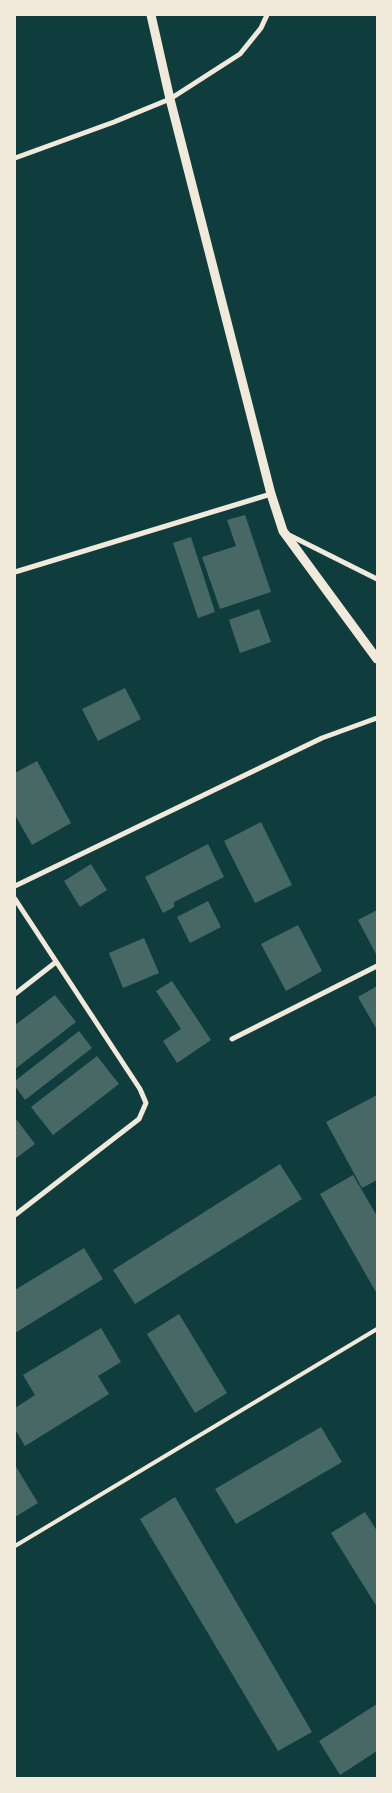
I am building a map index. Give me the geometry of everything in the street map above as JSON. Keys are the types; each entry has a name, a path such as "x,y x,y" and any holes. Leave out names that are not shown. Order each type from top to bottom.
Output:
{"street":[{"path":"151,15 170,99 271,494 283,531 377,659"},
{"path":"15,158 114,122 170,99 240,54 261,28 267,15"},
{"path":"15,572 271,494"},
{"path":"283,531 377,579"},
{"path":"15,886 322,738 377,718"},
{"path":"15,899 140,1089 146,1103 139,1119 15,1215"},
{"path":"15,994 56,962"},
{"path":"232,1039 377,966"}],"lane":[{"path":"15,1546 377,1329"}],"building":[{"path":"245,515 271,592 220,609 202,557 236,546 227,520"},
{"path":"191,537 215,612 198,618 173,543"},
{"path":"259,609 271,642 240,653 229,620"},
{"path":"125,688 141,719 98,741 82,709"},
{"path":"37,761 71,823 32,845 15,815 15,773"},
{"path":"261,822 292,885 255,903 224,841"},
{"path":"208,844 224,877 174,902 174,907 163,913 145,877"},
{"path":"91,864 107,890 80,907 64,881"},
{"path":"208,901 221,927 190,943 177,917"},
{"path":"377,910 377,956 358,920"},
{"path":"298,925 322,971 286,991 261,944"},
{"path":"144,938 159,973 123,988 109,953"},
{"path":"172,981 211,1040 177,1063 163,1041 181,1029 156,991"},
{"path":"377,986 377,1030 358,997"},
{"path":"55,995 76,1022 15,1069 15,1025"},
{"path":"79,1031 92,1048 25,1100 15,1086 15,1081"},
{"path":"97,1056 119,1084 53,1135 31,1107"},
{"path":"377,1095 377,1180 362,1188 326,1122"},
{"path":"15,1120 35,1144 15,1159"},
{"path":"280,1164 302,1199 135,1304 113,1270"},
{"path":"353,1175 377,1216 377,1294 320,1194"},
{"path":"84,1248 103,1279 15,1333 15,1290"},
{"path":"179,1314 227,1393 195,1413 147,1334"},
{"path":"101,1328 121,1362 98,1376 109,1394 25,1446 15,1429 15,1408 35,1395 23,1375"},
{"path":"321,1427 342,1462 236,1524 215,1489"},
{"path":"15,1465 38,1503 15,1517"},
{"path":"175,1497 312,1732 278,1751 140,1519"},
{"path":"365,1512 377,1531 377,1607 331,1533"},
{"path":"377,1704 377,1751 340,1775 319,1741"}]}
